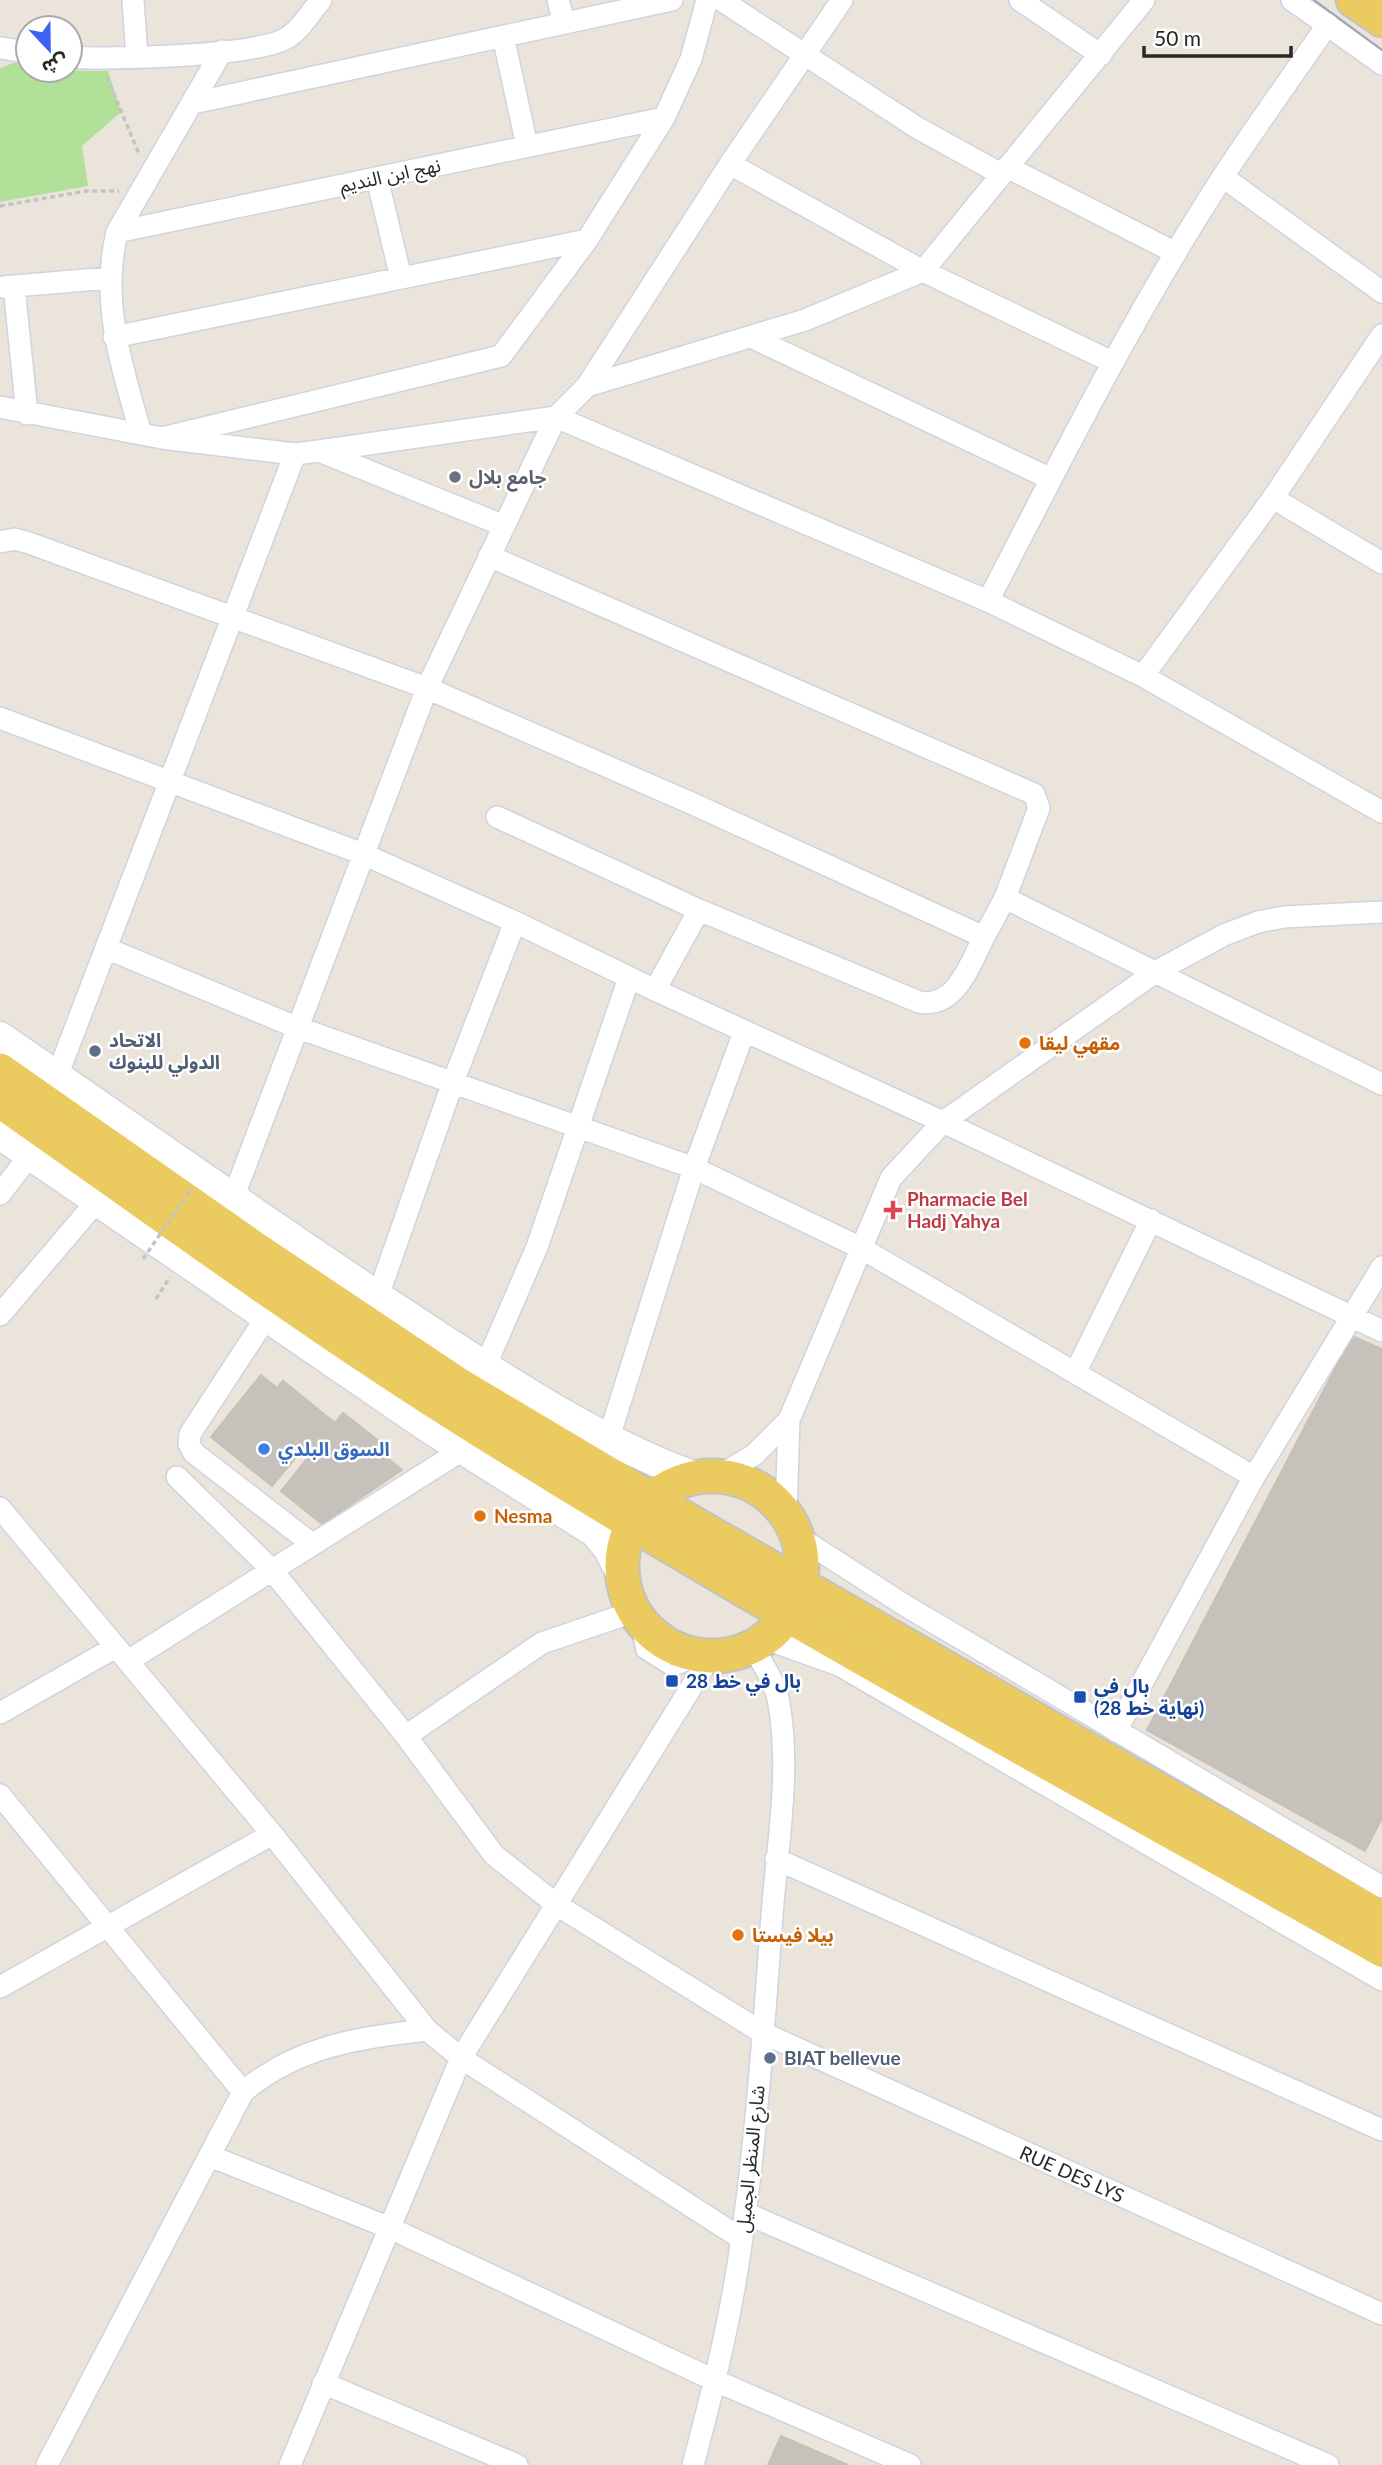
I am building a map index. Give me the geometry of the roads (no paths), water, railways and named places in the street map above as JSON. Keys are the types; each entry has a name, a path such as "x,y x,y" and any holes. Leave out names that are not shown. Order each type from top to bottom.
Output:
{"main road":[{"path":"1353,0 1382,20"},
{"path":"0,1037 485,1367 650,1461 756,1488 792,1525 802,1560 801,1584 769,1634 733,1655 710,1657 680,1652 653,1636 633,1612 621,1573 609,1549 595,1532 464,1448 0,1134"},
{"path":"0,1062 9,1086 458,1384 642,1511 769,1634 1382,1950"},
{"path":"621,1573 623,1547 642,1511 672,1485 707,1476"},
{"path":"642,1511 801,1584 1382,1918"}],"street":[{"path":"133,0 137,57"},
{"path":"84,58 222,51 272,44 286,39 321,0"},
{"path":"558,0 564,23"},
{"path":"192,103 672,0"},
{"path":"151,436 495,359 506,350 587,240 664,118 691,60 707,0"},
{"path":"721,0 916,127 1176,253"},
{"path":"233,1198 427,688 502,525 556,417 587,386 730,164 842,0"},
{"path":"1020,0 1101,55"},
{"path":"587,386 805,320 923,271 1144,0"},
{"path":"1293,0 1382,64"},
{"path":"988,601 1112,362 1176,253 1223,177 1328,24"},
{"path":"503,36 527,146"},
{"path":"151,436 114,337 109,278 117,232 222,51"},
{"name":"نهج ابن النديم","path":"117,232 664,118"},
{"path":"730,164 923,271 1112,362"},
{"path":"1223,177 1382,292"},
{"path":"377,178 401,278"},
{"path":"114,337 587,240"},
{"path":"27,414 7,287 109,278"},
{"path":"1143,676 1273,498 1382,335"},
{"path":"751,337 1051,479"},
{"path":"0,407 151,436 295,454 556,417 988,601 1143,676 1382,812"},
{"path":"318,451 502,525"},
{"path":"57,1076 108,949 295,454"},
{"path":"1273,498 1382,563"},
{"path":"0,542 15,539 29,543 427,688 691,803 984,937"},
{"path":"489,556 1034,794 1040,808 1005,898 958,985 950,995 929,1004 838,971 497,817"},
{"path":"0,718 363,854 943,1122 1382,1331"},
{"path":"1005,898 1382,1084"},
{"path":"655,990 699,910"},
{"path":"707,1476 754,1455 789,1420 891,1178 943,1122 1157,971 1224,935 1258,922 1284,917 1382,912"},
{"path":"377,1296 453,1082 515,922"},
{"path":"108,949 296,1027 694,1168 861,1248 1254,1477"},
{"path":"485,1367 537,1247 576,1126 629,978"},
{"path":"609,1437 694,1168 744,1032"},
{"path":"0,1194 30,1155"},
{"path":"0,1315 97,1201"},
{"path":"1076,1371 1151,1220"},
{"path":"1116,1731 1254,1477 1382,1267"},
{"path":"267,1316 190,1434 189,1444 194,1453 312,1544"},
{"path":"789,1420 792,1525 906,1606 1382,1887"},
{"path":"0,1713 121,1654 271,1569 464,1448"},
{"name":"RUE DES LYS","path":"177,1477 271,1569 406,1736 494,1855 557,1905 763,2033 1382,2314"},
{"path":"0,1508 272,1834 427,2030 461,2059 742,2239"},
{"path":"406,1736 542,1643 633,1612"},
{"path":"769,1634 839,1665 1382,1980"},
{"name":"شارع المنظر الجميل","path":"693,2465 716,2381 742,2239 763,2033 781,1795 782,1722 769,1634"},
{"path":"290,2465 461,2059 710,1657"},
{"path":"0,1795 105,1927 243,2092"},
{"path":"0,1987 272,1834"},
{"path":"776,1859 1382,2130"},
{"path":"47,2465 243,2092 264,2074 313,2050 381,2034 427,2030"},
{"path":"210,2156 390,2228 716,2381 910,2465"},
{"path":"745,2213 1328,2465"},
{"path":"323,2383 517,2465"}],"tram line":[{"path":"1314,0 1382,50"}],"place":[{"name":"جامع بلال","path":"455,477"},
{"name":"مقهي ليقا","path":"1025,1043"},
{"name":"الاتحاد الدولي للبنوك","path":"95,1051"},
{"name":"Pharmacie Bel Hadj Yahya","path":"893,1210"},
{"name":"السوق البلدي","path":"264,1449"},
{"name":"Nesma","path":"480,1516"},
{"name":"بال في خط 28","path":"672,1681"},
{"name":"بال في (نهاية خط 28)","path":"1080,1697"},
{"name":"بيلا فيستا","path":"738,1935"},
{"name":"BIAT bellevue","path":"770,2058"}]}
